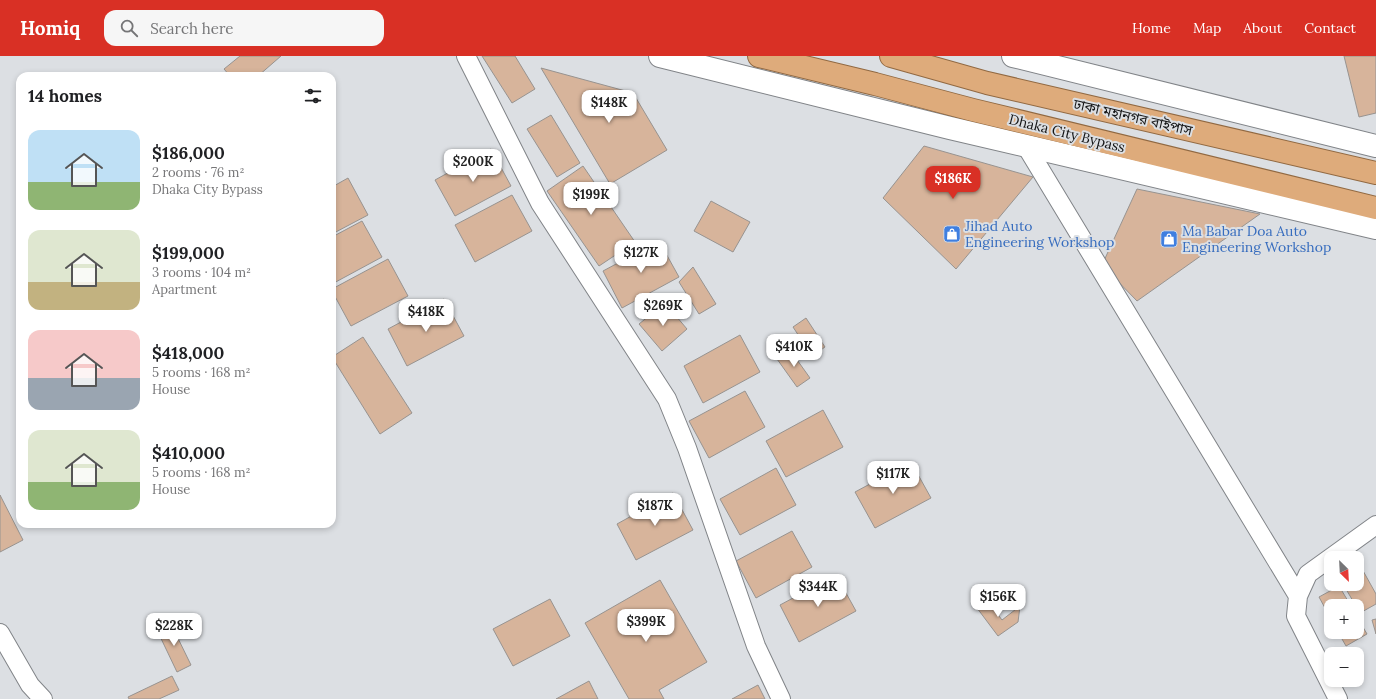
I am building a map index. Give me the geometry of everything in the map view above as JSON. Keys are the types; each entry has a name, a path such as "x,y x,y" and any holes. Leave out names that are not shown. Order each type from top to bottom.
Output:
{"highway":[{"name":"Dhaka City Bypass","path":"759,56 875,84 980,112 1376,208"},
{"name":"ঢাকা মহানগর বাইপাস","path":"891,56 987,83 1376,173"}],"main road":[{"path":"660,56 1026,146 1376,228"},
{"path":"1013,56 1376,146"}],"street":[{"path":"466,56 540,203 667,399 687,448 756,646 781,699"},
{"path":"1026,146 1298,596"},
{"path":"1338,699 1296,616 1298,596 1308,574 1376,525"},
{"path":"0,633 30,685 43,699"}],"building":[{"path":"240,56 281,56 263,72 227,72 224,69"},
{"path":"482,56 515,56 535,89 512,103"},
{"path":"1344,56 1376,56 1376,113 1359,117"},
{"path":"541,68 633,93 667,150 610,184"},
{"path":"551,115 580,163 557,177 527,129"},
{"name":"Jihad Auto Engineering Workshop","path":"924,146 1033,177 956,269 883,198"},
{"path":"491,149 511,186 455,216 435,180"},
{"path":"583,166 635,242 599,266 547,191"},
{"path":"348,178 368,215 336,232 336,185"},
{"name":"Ma Babar Doa Auto Engineering Workshop","path":"1137,189 1260,214 1137,301 1102,265"},
{"path":"512,195 532,231 475,262 455,225"},
{"path":"711,201 750,222 733,252 694,231"},
{"path":"362,221 382,257 336,282 336,235"},
{"path":"659,241 679,277 622,308 603,271"},
{"path":"388,259 408,296 351,326 336,298 336,287"},
{"path":"693,267 716,304 699,314 679,282"},
{"path":"444,299 464,336 407,366 388,329"},
{"path":"665,303 687,329 662,351 639,324"},
{"path":"806,318 825,347 812,356 793,327"},
{"path":"740,335 760,372 703,403 684,366"},
{"path":"363,337 412,413 380,434 336,363 336,354"},
{"path":"790,350 810,378 797,387 777,359"},
{"path":"745,391 765,427 709,458 689,421"},
{"path":"823,410 843,447 786,477 766,441"},
{"path":"911,462 931,498 875,528 855,492"},
{"path":"776,468 796,505 740,535 720,499"},
{"path":"673,493 693,530 636,560 617,524"},
{"path":"0,495 23,540 0,552"},
{"path":"792,531 812,567 756,598 736,561"},
{"path":"1364,573 1376,594 1376,604 1364,611 1364,599 1352,599 1347,591 1364,591"},
{"path":"836,575 856,611 799,642 780,605"},
{"path":"660,580 707,662 659,690 664,699 629,699 585,623"},
{"path":"1330,591 1342,591 1347,599 1324,599 1324,606 1319,597"},
{"path":"550,599 570,636 513,666 493,629"},
{"path":"987,600 1002,620 1020,606 1018,622 998,636 977,608"},
{"path":"1376,619 1376,634 1372,620"},
{"path":"170,622 191,665 177,672 156,628"},
{"path":"1364,629 1367,634 1364,636"},
{"path":"1342,639 1358,639 1346,646"},
{"path":"172,676 179,690 159,699 129,699 128,697"},
{"path":"589,681 598,699 556,699"},
{"path":"758,685 765,699 732,699"}],"place":[{"name":"Jihad Auto Engineering Workshop","path":"952,234"},
{"name":"Ma Babar Doa Auto Engineering Workshop","path":"1169,239"}]}
